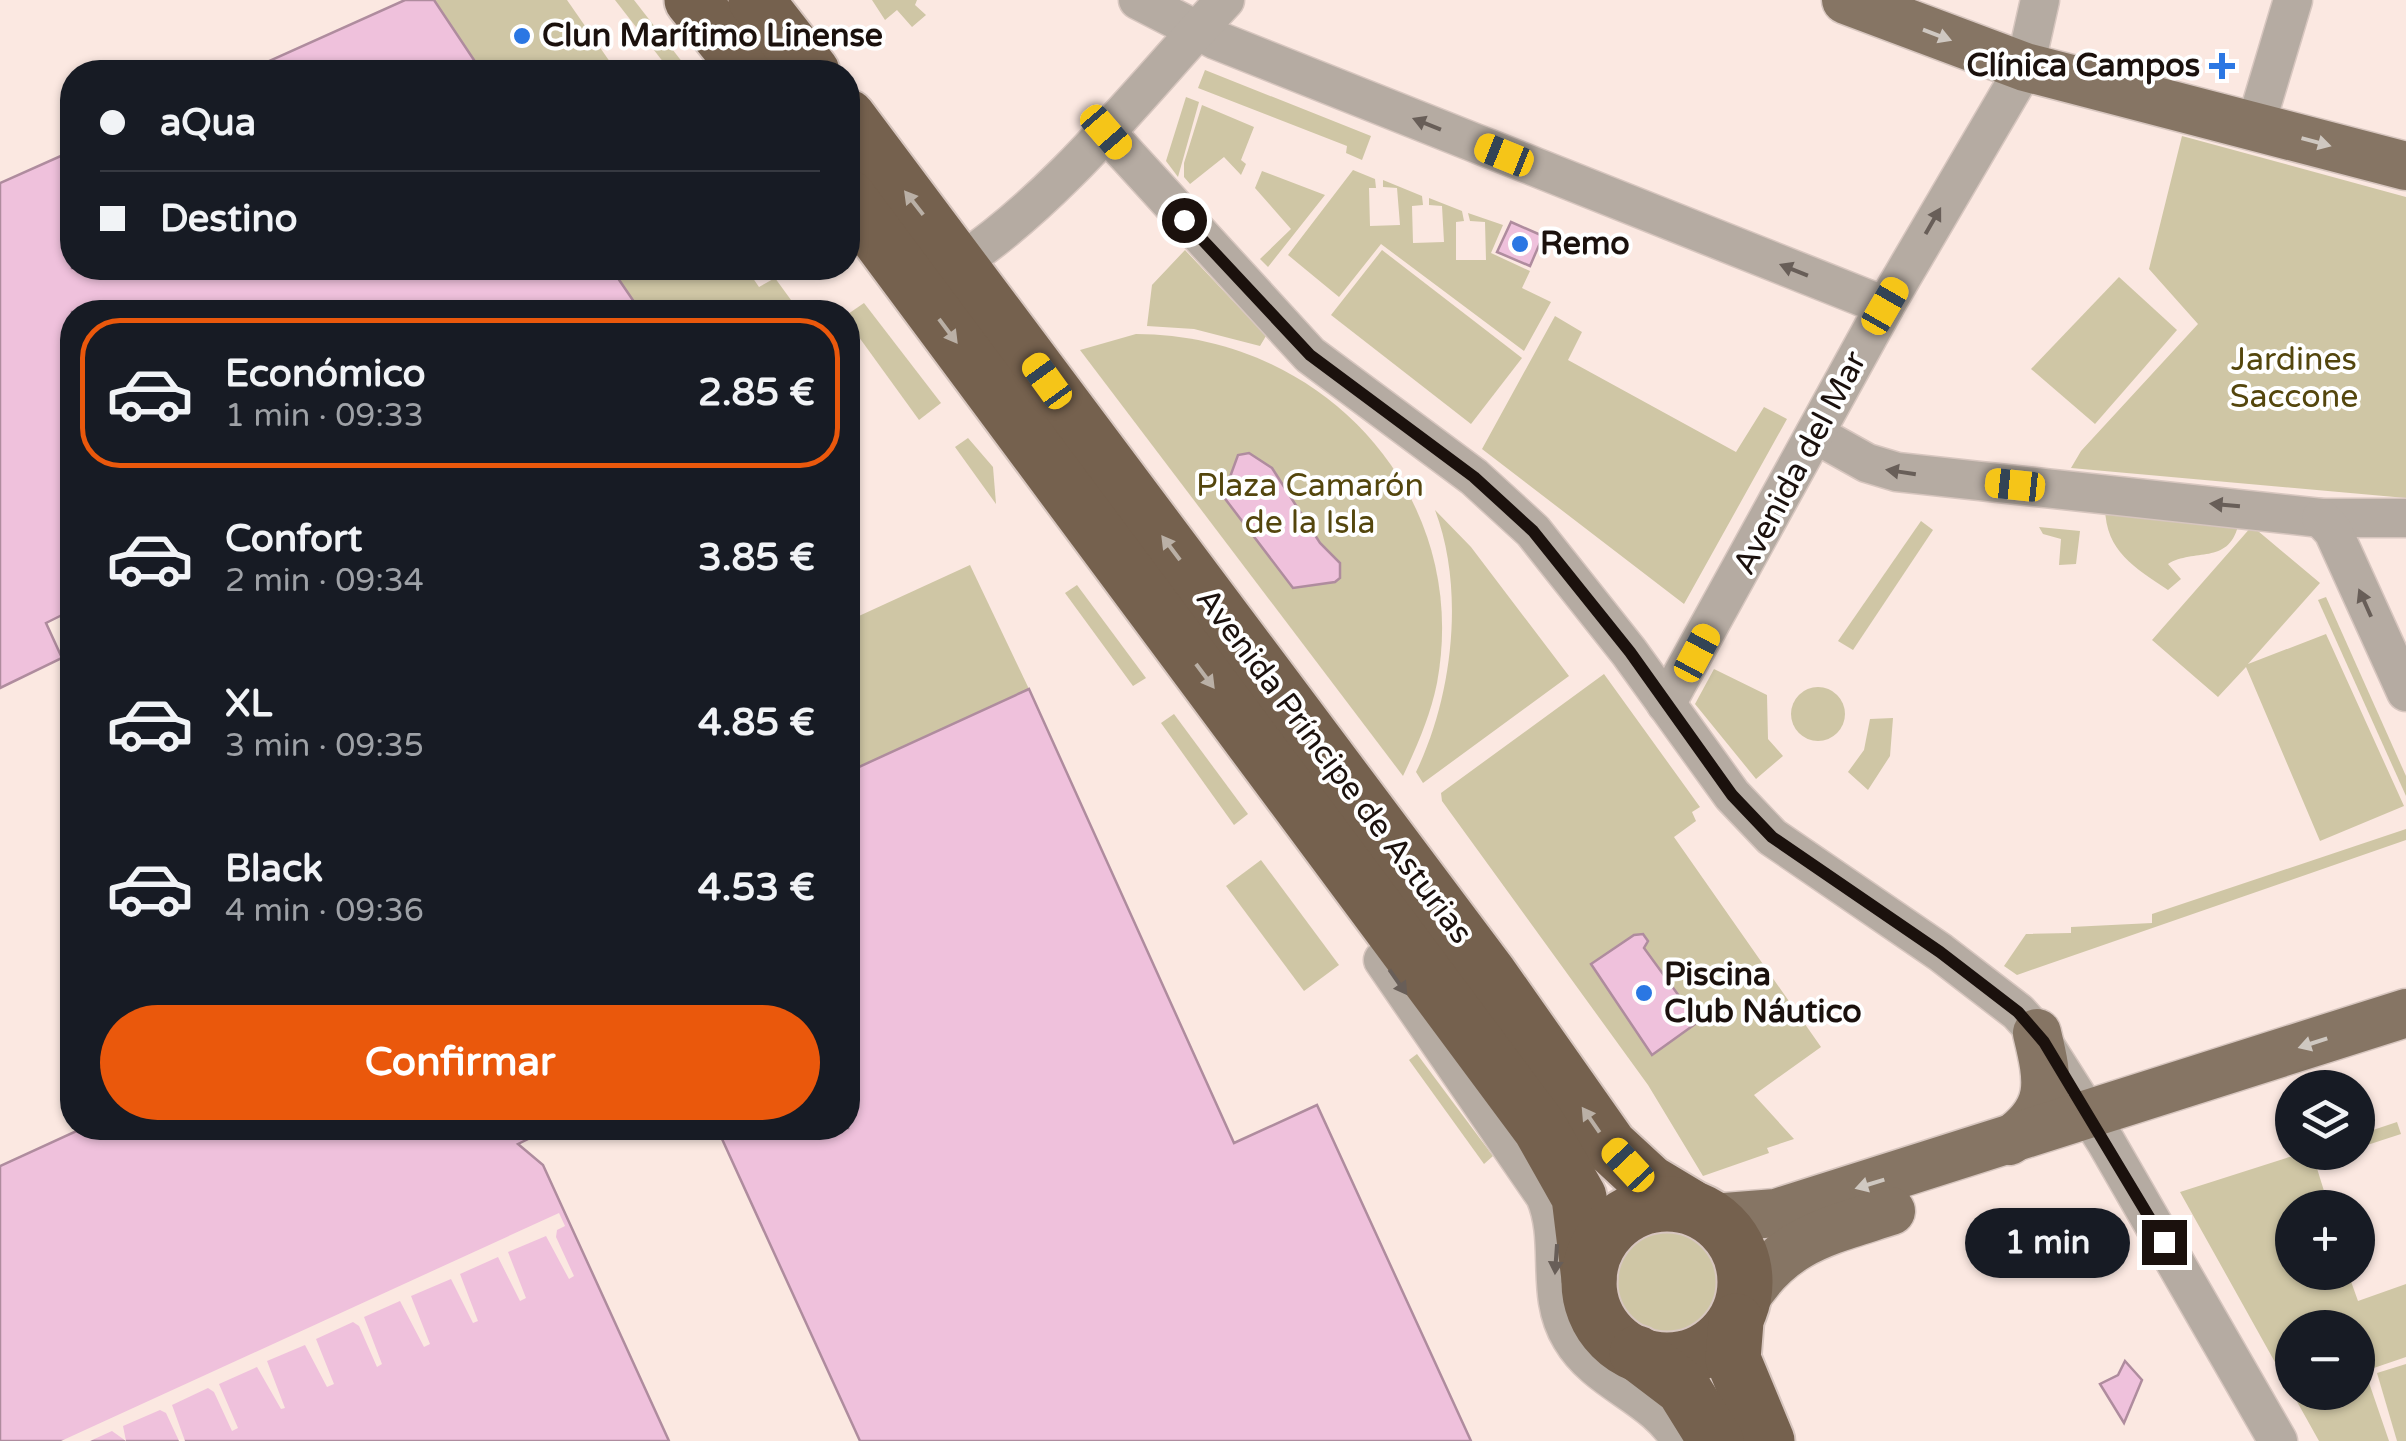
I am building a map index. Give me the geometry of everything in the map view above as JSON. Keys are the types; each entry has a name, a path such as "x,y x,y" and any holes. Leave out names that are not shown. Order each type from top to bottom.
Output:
{"highway":[{"path":"692,0 740,60"},
{"path":"756,0 803,60"},
{"name":"Avenida Príncipe de Asturias","path":"860,134 1490,975 1610,1146 1648,1182 1701,1212"},
{"name":"Avenida Príncipe de Asturias","path":"860,213 1451,1004 1569,1174 1586,1230 1589,1278"},
{"path":"1716,1441 1683,1388 1606,1331 1596,1315 1589,1278 1598,1244 1622,1218 1654,1204 1701,1212 1738,1248 1744,1266 1733,1359 1767,1441"},
{"path":"1636,1354 1674,1360 1692,1356 1717,1342 1740,1312"}],"main road":[{"path":"1846,0 2026,67 2406,166"},
{"path":"1740,1312 1772,1260 1790,1248 2406,1014"},
{"path":"2009,1141 2038,1117 2043,1103 2046,1082 2037,1033"},
{"path":"1701,1212 1776,1212 2009,1141 2098,1128 2406,1046"}],"street":[{"path":"1138,0 1197,30 1885,306"},
{"path":"960,264 1004,231 1106,132 1225,0"},
{"name":"Avenida del Mar","path":"1666,704 1885,306 2026,67 2040,0"},
{"path":"2255,126 2293,0"},
{"path":"1106,132 1310,355 1474,477 1533,531 1732,795 1772,837 1940,952 2018,1012 2037,1033 2098,1128 2278,1441"},
{"path":"1814,434 1866,463 1898,472 2321,518 2406,518"},
{"path":"2321,518 2334,531 2406,692"},
{"path":"1268,759 1280,812 1546,1196 1556,1230 1556,1296 1569,1336 1596,1370 1660,1410 1681,1441"}],"green space":[{"name":"Clun Marítimo Linense","path":"434,0 567,0 609,60 474,60"},
{"path":"615,0 634,0 681,60 662,60"},
{"path":"872,0 917,0 915,5 926,15 912,27 897,10 885,20"},
{"path":"1205,70 1371,136 1362,160 1346,153 1347,146 1198,88"},
{"path":"1186,97 1199,102 1178,177 1166,161"},
{"path":"1202,105 1254,127 1241,160 1246,164 1241,175 1224,157 1190,184 1184,177 1184,163"},
{"name":"Jardines Saccone","path":"2182,136 2406,197 2406,498 2071,468 2081,451 2198,324 2149,269"},
{"path":"1353,170 1375,179 1376,188 1369,188 1370,226 1400,225 1397,188 1383,187 1383,180 1422,196 1423,205 1412,206 1413,243 1444,242 1442,206 1429,205 1429,198 1462,211 1464,221 1456,222 1456,260 1486,260 1485,222 1470,221 1468,213 1503,225 1491,253 1530,271 1522,288 1551,302 1524,351 1381,244 1339,297 1288,255"},
{"path":"1262,171 1325,195 1268,267 1260,259 1291,229 1255,188"},
{"path":"1185,250 1266,336 1260,346 1194,329 1147,326 1152,285"},
{"path":"1382,250 1522,358 1471,424 1331,315"},
{"path":"2119,277 2177,330 2095,424 2031,369"},
{"path":"620,280 754,280 759,287 776,280 791,300 633,300"},
{"path":"864,303 941,403 919,420 860,339 860,306"},
{"path":"1555,316 1582,332 1568,360 1736,452 1764,407 1787,419 1684,604 1482,449"},
{"name":"Plaza Camarón de la Isla","path":"1136,334 1204,341 1266,362 1322,395 1369,438 1406,490 1431,549 1442,614 1434,696 1403,776 1080,350"},
{"path":"968,438 993,467 996,504 955,447"},
{"path":"2105,506 2238,526 2233,538 2218,551 2168,564 2181,579 2168,590 2133,565 2116,546 2106,522"},
{"path":"1435,510 1471,547 1569,676 1423,783 1416,772 1439,710 1451,642 1450,574"},
{"path":"1921,521 1933,530 1853,650 1838,641"},
{"path":"2252,526 2320,583 2248,664 2326,634 2404,806 2320,841 2246,667 2218,697 2152,640"},
{"path":"2039,527 2080,531 2076,564 2059,565 2061,539 2043,534"},
{"path":"970,565 1029,689 860,766 860,615"},
{"path":"1077,585 1146,678 1133,686 1065,593"},
{"path":"2326,597 2406,776 2406,796 2318,600"},
{"path":"1714,669 1767,695 1768,739 1783,756 1756,779 1695,704"},
{"path":"1604,674 1700,807 1692,812 1696,821 1674,837 1821,1047 1754,1095 1794,1139 1767,1148 1769,1153 1703,1176 1648,1085 1442,801 1441,793"},
{"path":"1818,687 1837,695 1845,714 1837,733 1818,741 1799,733 1791,714 1799,695"},
{"path":"1174,714 1248,814 1234,825 1161,723"},
{"path":"1893,718 1890,756 1868,790 1848,772 1864,750 1870,719"},
{"path":"2406,829 2406,840 2017,975 2004,966 2026,934 2071,933 2071,927 2152,923 2152,914"},
{"path":"1261,860 1339,965 1304,991 1226,886"},
{"path":"1417,1054 1493,1156 1484,1164 1409,1060"},
{"path":"2397,1122 2401,1134 2375,1142 2375,1129"},
{"path":"2275,1162 2275,1170 2317,1170 2324,1190 2275,1190 2275,1290 2354,1290 2358,1301 2406,1284 2406,1357 2375,1368 2375,1310 2275,1310 2275,1362 2180,1192"},
{"path":"1668,1224 1690,1229 1708,1241 1720,1259 1725,1281 1720,1303 1708,1321 1690,1333 1668,1338 1646,1333 1628,1321 1616,1303 1611,1281 1616,1259 1628,1241 1646,1229"},
{"path":"2406,1364 2406,1441 2397,1441 2377,1373"},
{"path":"2375,1400 2389,1441 2319,1441 2302,1410 2375,1410"}],"shaded area":[{"path":"405,0 434,0 474,60 272,60"},
{"path":"60,156 60,280 619,280 633,300 60,300 60,616 46,623 60,659 0,688 0,183"},
{"name":"Remo","path":"1511,222 1543,236 1530,266 1497,252"},
{"path":"1249,453 1272,468 1320,543 1340,563 1340,578 1335,582 1293,588 1223,496 1238,455"},
{"path":"1029,689 1234,1143 1317,1105 1471,1441 860,1441 722,1140 860,1140 860,766"},
{"name":"Piscina Club Náutico","path":"1643,934 1648,941 1644,948 1698,1022 1652,1055 1591,964 1634,935"},
{"path":"60,1139 526,1140 518,1144 543,1165 669,1441 0,1441 0,1166"},
{"path":"2125,1361 2142,1380 2124,1423 2100,1384 2118,1375"}],"pier":[{"path":"559,1213 565,1226 557,1230 556,1237 574,1276 569,1279 546,1236 508,1252 526,1298 520,1301 498,1257 460,1274 478,1321 473,1323 451,1279 411,1296 430,1344 424,1347 400,1301 364,1317 382,1364 377,1367 359,1326 353,1322 316,1339 334,1384 327,1387 305,1345 267,1361 285,1408 281,1409 257,1367 219,1384 238,1428 232,1431 214,1392 208,1388 172,1405 185,1441 179,1441 166,1413 160,1410 123,1426 126,1441 112,1431 90,1441 61,1441"}],"place":[{"name":"Clun Marítimo Linense","path":"522,36"},
{"name":"Clínica Campos","path":"2222,66"},
{"name":"Remo","path":"1520,244"},
{"name":"Piscina Club Náutico","path":"1644,993"}],"route":[{"path":"1184,220 1310,355 1474,477 1533,531 1630,652 1732,795 1772,837 1832,882 1940,952 2018,1012 2044,1042 2164,1242"}]}
